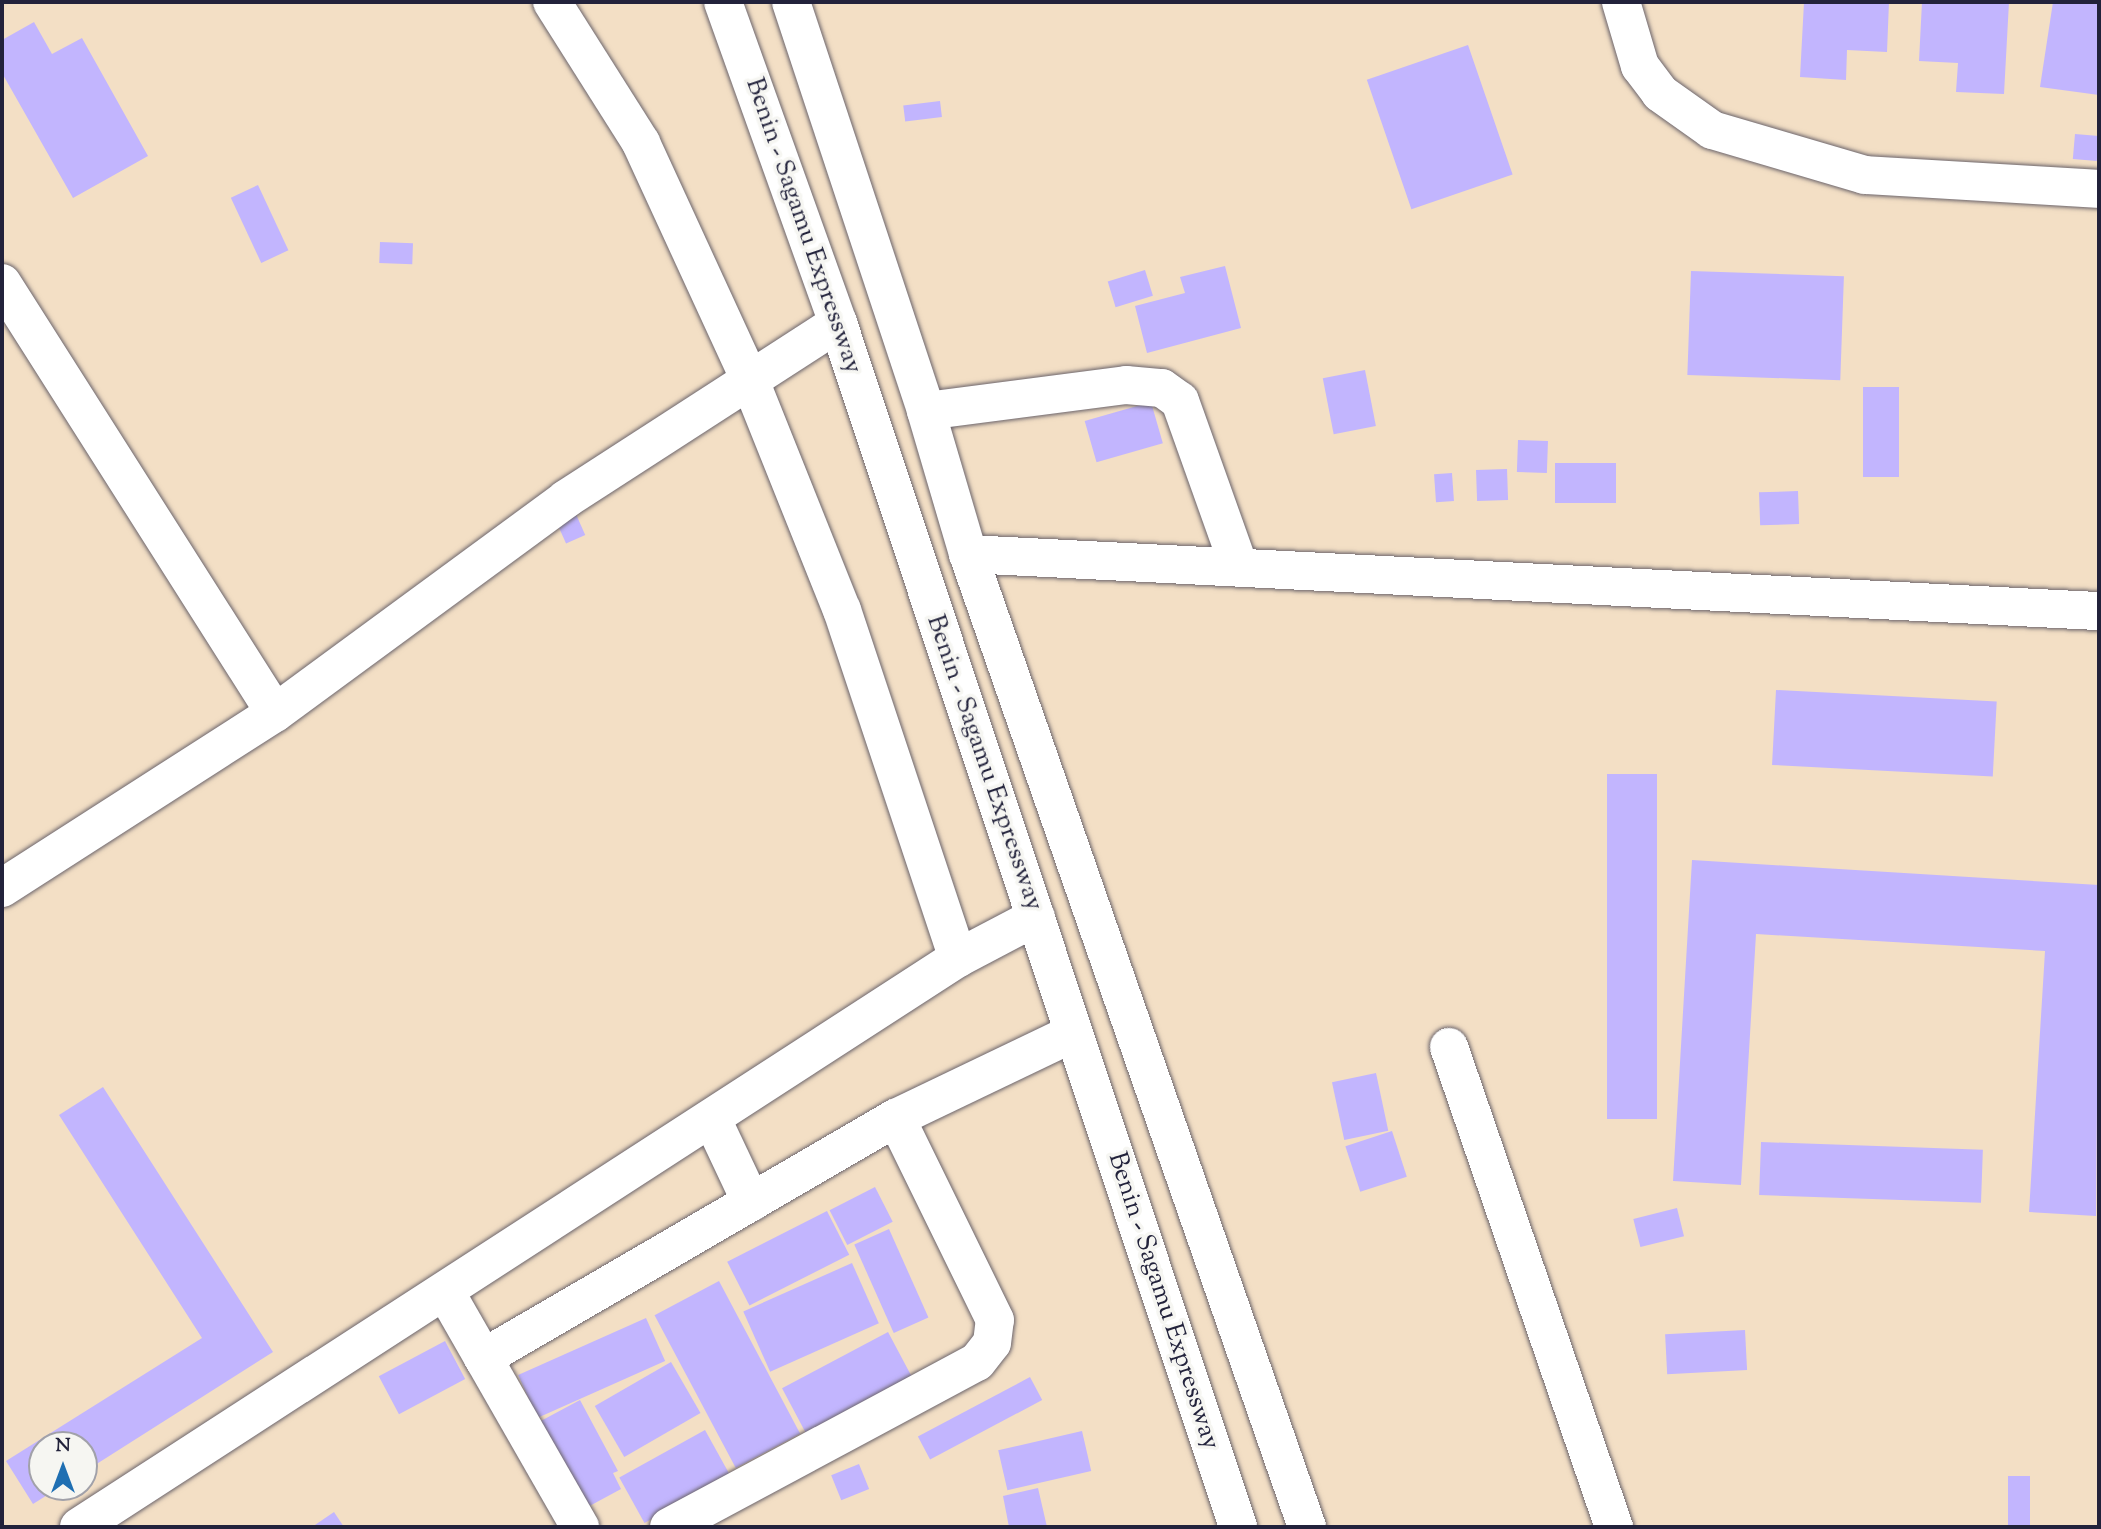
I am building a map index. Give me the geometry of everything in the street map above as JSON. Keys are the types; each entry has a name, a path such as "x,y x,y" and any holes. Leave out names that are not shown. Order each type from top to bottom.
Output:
{"main road":[{"path":"552,2 641,143 748,378 842,610 958,958"},
{"name":"Benin - Sagamu Expressway","path":"723,2 838,323 1036,917 1071,1034 1238,1527"},
{"path":"791,2 926,411 968,554 1307,1527"},
{"path":"1621,2 1640,66 1660,93 1712,130 1865,175 2099,189"},
{"path":"2,283 275,713"},
{"path":"2,888 275,713 565,499 748,378 838,323"},
{"path":"926,411 1126,385 1161,388 1180,401 1239,566"},
{"path":"968,554 2099,611"},
{"path":"79,1527 446,1293 958,958 1036,917"},
{"path":"483,1358 896,1118 1071,1034"},
{"path":"1449,1047 1614,1527"},
{"path":"669,1527 977,1362 992,1343 995,1320 896,1118"},
{"path":"712,1119 751,1202"},
{"path":"446,1293 580,1527"}],"building":[{"path":"1804,2 1889,2 1887,52 1847,50 1846,80 1800,77"},
{"path":"1922,2 2009,2 2004,94 1956,92 1958,63 1919,61"},
{"path":"2053,2 2099,2 2099,95 2040,87"},
{"path":"34,22 52,54 82,38 148,156 73,198 2,73 2,40"},
{"path":"1468,45 1513,175 1411,209 1367,80"},
{"path":"940,101 942,117 905,121 903,106"},
{"path":"2075,134 2099,136 2097,161 2073,159"},
{"path":"258,185 288,250 261,263 231,198"},
{"path":"380,242 413,243 412,264 379,263"},
{"path":"1225,266 1241,328 1147,353 1135,306 1185,293 1180,277"},
{"path":"1145,270 1153,296 1116,307 1108,281"},
{"path":"1691,271 1844,276 1840,380 1687,375"},
{"path":"1365,370 1376,426 1334,434 1323,378"},
{"path":"1863,387 1899,387 1899,477 1863,477"},
{"path":"1151,402 1163,443 1097,462 1085,421"},
{"path":"1518,440 1548,441 1547,473 1517,472"},
{"path":"1555,463 1616,463 1616,503 1555,503"},
{"path":"1507,469 1508,500 1477,501 1476,470"},
{"path":"1452,473 1454,501 1436,502 1434,474"},
{"path":"1798,491 1799,524 1760,525 1759,492"},
{"path":"571,503 585,535 566,544 552,512"},
{"path":"1776,690 1997,702 1993,776 1772,765"},
{"path":"1607,774 1657,774 1657,1119 1607,1119"},
{"path":"1692,860 2099,885 2096,1216 2029,1212 2045,951 1756,934 1741,1185 1673,1181"},
{"path":"1376,1073 1388,1131 1344,1140 1332,1082"},
{"path":"103,1087 273,1352 98,1463 98,1431 54,1431 202,1338 59,1115"},
{"path":"1392,1131 1407,1177 1360,1192 1345,1146"},
{"path":"1761,1142 1983,1150 1981,1203 1759,1195"},
{"path":"875,1187 893,1222 847,1245 830,1210"},
{"path":"1677,1208 1684,1236 1640,1247 1633,1219"},
{"path":"827,1211 849,1255 749,1306 727,1262"},
{"path":"889,1229 928,1318 894,1333 854,1244"},
{"path":"852,1263 879,1323 770,1372 743,1311"},
{"path":"719,1281 800,1434 736,1468 655,1315"},
{"path":"646,1318 665,1361 537,1418 518,1375"},
{"path":"1745,1330 1747,1370 1667,1374 1665,1334"},
{"path":"888,1332 912,1377 806,1433 782,1388"},
{"path":"445,1341 465,1379 399,1414 379,1376"},
{"path":"671,1362 700,1413 624,1457 595,1406"},
{"path":"1030,1377 1042,1400 930,1460 918,1437"},
{"path":"580,1400 618,1471 613,1473 621,1489 584,1509 537,1423"},
{"path":"705,1430 730,1475 644,1523 619,1478"},
{"path":"1082,1431 1091,1471 1007,1490 998,1450"},
{"path":"28,1447 28,1496 6,1461"},
{"path":"859,1464 869,1489 841,1500 831,1475"},
{"path":"2008,1476 2030,1476 2030,1527 2008,1527"},
{"path":"1038,1488 1047,1527 1009,1527 1003,1496"},
{"path":"334,1512 344,1527 312,1527"}]}
